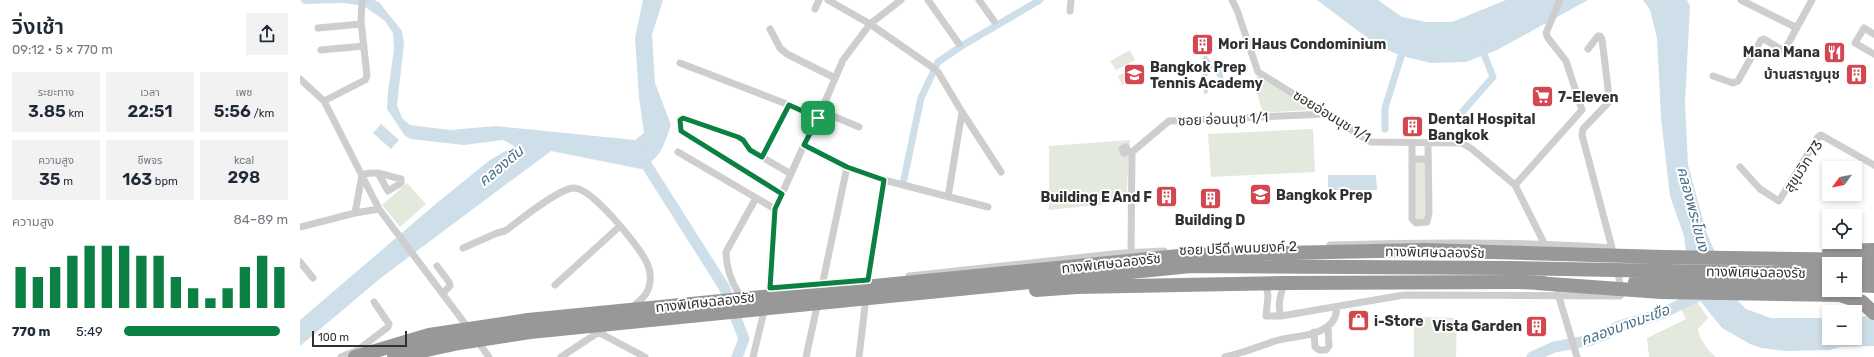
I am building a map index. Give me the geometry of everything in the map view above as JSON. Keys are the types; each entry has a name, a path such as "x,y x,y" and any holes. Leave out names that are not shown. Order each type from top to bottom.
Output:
{"highway":[{"name":"ทางพิเศษฉลองรัช","path":"356,354 429,335 528,320 1189,255 1424,250 1767,260 1874,260"},
{"path":"1767,260 1826,251 1874,250"},
{"name":"ทางพิเศษฉลองรัช","path":"394,357 459,343 530,332 816,302 1191,266 1500,268 1770,273 1822,272"},
{"path":"1862,272 1874,272"},
{"path":"1536,283 1670,281 1822,285"},
{"path":"816,302 903,302 1077,287 1284,283 1516,282 1661,292 1840,295 1862,302 1874,313"},
{"path":"1862,285 1874,286"}],"street":[{"path":"324,101 366,79 368,74 361,24 360,11 362,0"},
{"path":"814,9 818,0"},
{"path":"828,0 870,24 938,72 1001,172"},
{"path":"752,357 770,288 775,209 818,118 843,60 870,24 901,0"},
{"path":"928,0 959,44"},
{"path":"979,0 994,21"},
{"path":"1070,11 1071,0"},
{"name":"ซอยอ่อนนุช 1/1","path":"1232,0 1237,10 1258,72 1370,142 1462,144 1467,146 1515,185"},
{"path":"1544,243 1515,185 1582,110 1566,61 1548,38 1546,32 1560,0"},
{"path":"1741,0 1797,28"},
{"path":"1713,76 1733,82 1738,81 1761,40 1764,40 1784,51 1812,0"},
{"path":"318,28 361,24"},
{"path":"1874,34 1864,28 1855,43 1874,54"},
{"path":"770,29 780,48 787,54 835,78"},
{"path":"1266,284 1268,296 1266,316 1281,316 1404,294 1622,295 1612,248 1582,135 1583,129 1608,103 1609,97 1600,36 1598,36 1588,49"},
{"path":"321,50 364,46"},
{"path":"680,63 789,105 818,118"},
{"path":"300,79 324,101 379,209 489,357"},
{"path":"762,157 789,105"},
{"path":"821,111 859,127"},
{"path":"948,197 962,112"},
{"name":"ซอย อ่อนนุช 1/1","path":"1131,253 1130,152 1169,121 1326,114"},
{"path":"782,194 681,131 680,120 683,118 738,137 743,140 750,150 791,174"},
{"name":"สุขุมวิท 73","path":"1740,167 1760,189 1779,201 1818,137 1821,135 1874,165"},
{"path":"1412,143 1412,219 1416,223 1425,224 1428,213 1428,143"},
{"path":"804,145 847,167 884,180 988,206"},
{"path":"678,152 775,209"},
{"path":"1412,159 1428,159"},
{"path":"806,357 847,167"},
{"path":"362,174 378,173"},
{"path":"355,213 362,174"},
{"path":"859,357 868,280 884,180"},
{"path":"463,248 496,233 505,231 550,198 566,190 575,188 584,190 592,196 620,226 639,250 646,262 650,282 648,291 643,298 621,318 561,357"},
{"path":"739,294 732,282 726,260 726,252 756,198"},
{"path":"300,227 355,213 379,209"},
{"path":"554,285 620,226"},
{"name":"ซอย ปรีดี พนมยงค์ 2","path":"770,288 868,280 1131,253 1392,243 1544,243 1612,248"},
{"path":"300,262 313,278"},
{"path":"437,266 449,282 450,286 442,293"},
{"path":"1281,316 1279,304 1284,283"},
{"path":"1558,294 1576,354"},
{"path":"341,357 356,354 388,327 389,324 374,302"},
{"path":"1225,357 1250,354 1275,341 1314,332 1328,326 1335,320 1337,307"},
{"path":"1314,332 1315,347 1319,350 1326,350 1328,346 1328,326"},
{"path":"598,332 645,357"},
{"path":"356,354 362,357"}],"shaded area":[{"path":"1130,50 1135,60 1116,70 1110,61"},
{"path":"1138,65 1143,75 1122,85 1118,76"},
{"path":"1258,76 1306,106 1306,110 1263,113 1253,80"},
{"path":"1313,129 1315,172 1211,177 1208,134"},
{"path":"1130,140 1126,202 1049,210 1049,146"},
{"path":"1427,160 1426,217 1425,220 1418,221 1415,217 1414,161"},
{"path":"407,183 426,204 400,227 382,205"},
{"path":"1697,301 1708,318 1698,329 1698,332 1704,344 1716,357 1649,357 1647,338 1686,319 1681,309"},
{"path":"1414,317 1457,318 1456,357 1414,357"}],"water":[{"name":"คลองตัน","path":"300,0 374,0 379,2 402,31 404,44 397,105 402,118 410,125 450,130 496,126 635,140 644,133 639,97 635,38 643,0 663,0 652,35 655,83 671,125 666,139 658,155 641,169 551,151 382,277 300,346 300,320 438,202 490,160 514,146 503,140 464,145 411,139 405,136 387,109 394,49 393,33 385,21 364,6 344,3 304,4"},
{"path":"1317,0 1378,0 1402,17 1426,22 1452,22 1506,0 1588,0 1497,50 1466,62 1431,63 1402,56 1382,48"},
{"name":"คลองพระโขนง","path":"1643,0 1687,0 1690,6 1685,103 1688,165 1706,231 1733,296 1746,309 1771,318 1822,318 1822,345 1862,345 1862,317 1874,316 1874,346 1840,347 1830,350 1786,351 1761,348 1750,344 1722,328 1697,297 1689,275 1684,236 1670,196 1661,118 1657,38 1650,10"},
{"path":"1204,56 1207,56 1214,67 1221,68 1225,83 1223,84 1216,74 1211,72 1207,76 1208,93 1204,94 1202,60"},
{"path":"381,124 399,140 391,149 373,133"},
{"path":"1328,175 1376,175 1377,190 1328,190"}],"waterway":[{"path":"904,179 921,98 938,62 963,45 1040,0"},
{"path":"1456,119 1493,77 1481,46"},
{"path":"1385,129 1385,108 1404,47"},
{"path":"639,153 724,287 744,339 737,357"},
{"name":"คลองบางมะเขือ","path":"1532,357 1554,347 1591,340 1606,334 1619,326 1661,314 1704,293"}],"place":[{"name":"Mori Haus Condominium","path":"1203,44"},
{"name":"Mana Mana","path":"1835,52"},
{"name":"บ้านสราญนุช","path":"1856,74"},
{"name":"Bangkok Prep Tennis Academy","path":"1135,75"},
{"name":"7-Eleven","path":"1542,97"},
{"name":"Dental Hospital Bangkok","path":"1412,127"},
{"name":"Bangkok Prep","path":"1260,195"},
{"name":"Building E And F","path":"1167,197"},
{"name":"Building D","path":"1210,198"},
{"name":"i-Store","path":"1359,321"},
{"name":"Vista Garden","path":"1537,326"}],"route":[{"path":"789,105 818,118 804,145 847,167 884,180 868,280 770,288 775,209 782,194 681,131 680,120 683,118 738,137 743,140 750,150 762,157 789,105"}]}
